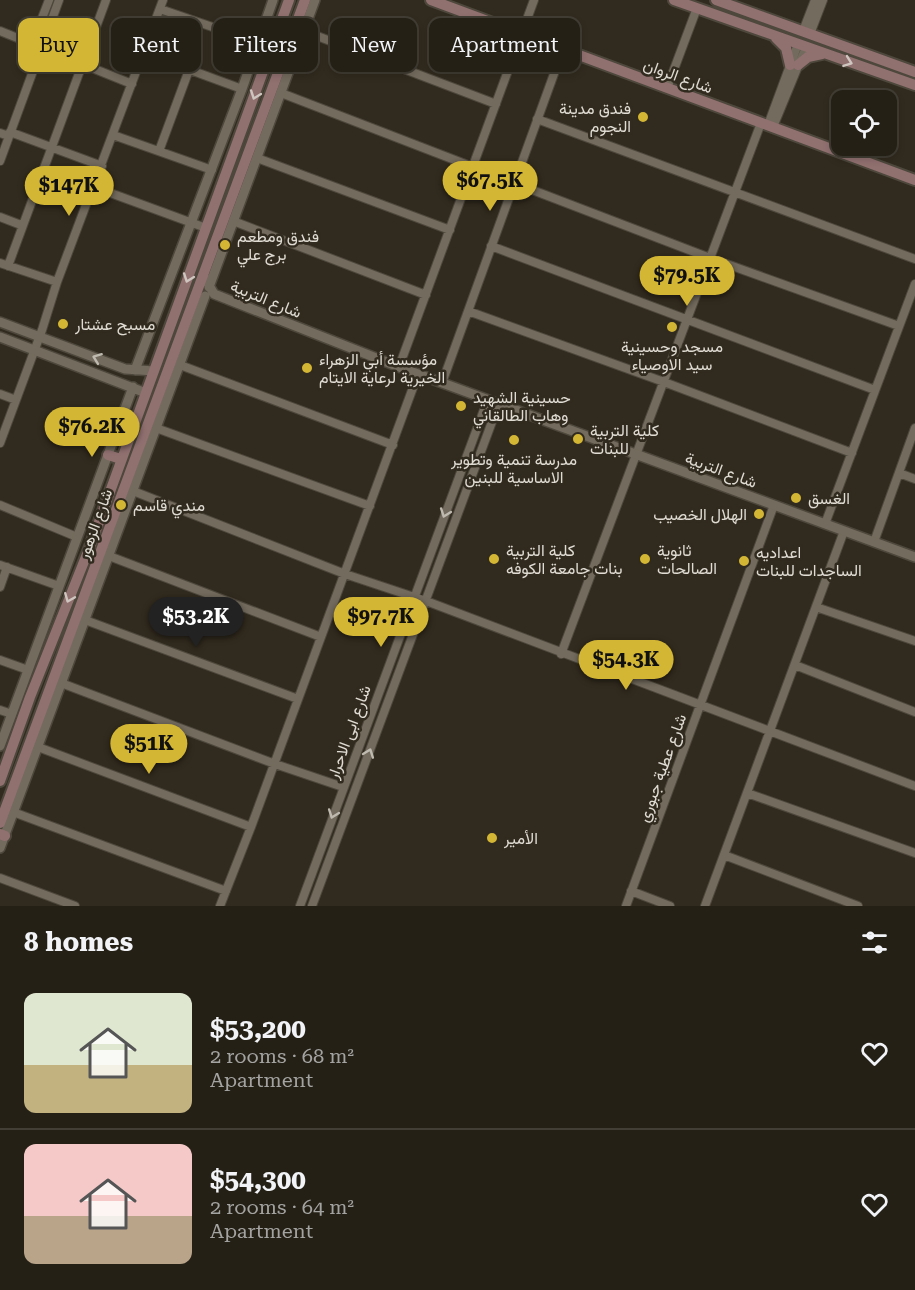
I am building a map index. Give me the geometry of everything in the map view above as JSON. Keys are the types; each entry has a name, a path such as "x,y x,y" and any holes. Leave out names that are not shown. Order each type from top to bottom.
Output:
{"main road":[{"name":"شارع الزهور","path":"283,18 289,0"},
{"name":"شارع الروان","path":"431,0 479,18"},
{"path":"674,0 915,85"},
{"path":"716,0 915,72"},
{"name":"شارع الزهور","path":"0,823 46,711 90,581 104,557 237,181 309,2"},
{"path":"741,24 746,11"},
{"path":"774,36 786,48 794,65 814,55 826,54"},
{"name":"شارع الروان","path":"580,55 915,180"},
{"name":"شارع الزهور","path":"0,781 4,760 78,578 264,72"},
{"path":"232,158 238,163 245,162"},
{"path":"225,178 232,177 237,181"},
{"path":"108,454 121,459"},
{"path":"87,554 92,558 104,557"},
{"path":"78,578 84,576 90,581"},
{"path":"21,688 33,692"}],"street":[{"path":"42,18 49,0"},
{"path":"52,18 59,0"},
{"path":"99,19 106,0"},
{"path":"157,18 163,0"},
{"path":"267,18 273,0"},
{"path":"528,18 534,0"},
{"path":"807,32 814,0"},
{"path":"807,32 823,0"},
{"path":"306,18 309,2"},
{"path":"667,88 697,8"},
{"path":"160,9 213,27"},
{"path":"0,31 18,38"},
{"path":"318,36 496,104"},
{"path":"561,654 735,192 802,46"},
{"path":"99,71 132,84"},
{"path":"0,161 32,72"},
{"path":"57,282 4,265 79,72"},
{"path":"0,443 57,282 137,72"},
{"path":"159,152 188,72"},
{"path":"195,72 242,89"},
{"path":"135,370 248,72"},
{"path":"0,848 2,835 14,812 38,747 46,711 61,683 85,621 104,557 133,492 137,466 156,428 209,292 289,72"},
{"path":"399,367 508,72"},
{"path":"442,383 554,72"},
{"path":"281,93 473,167"},
{"path":"537,119 915,259"},
{"path":"0,133 51,147 102,166"},
{"path":"113,135 212,170"},
{"path":"257,158 450,230"},
{"path":"514,183 710,258 899,326"},
{"path":"94,187 207,228"},
{"path":"0,217 21,225"},
{"path":"233,221 426,295"},
{"path":"491,246 875,390"},
{"name":"شارع التربية","path":"203,275 209,292 399,367 915,557"},
{"path":"825,524 915,284"},
{"name":"شارع التربية","path":"192,306 209,292"},
{"path":"468,311 852,453"},
{"path":"0,322 121,367 154,371"},
{"path":"21,344 26,331"},
{"path":"0,337 35,348 146,393"},
{"path":"180,365 393,445"},
{"path":"220,906 275,764 418,374"},
{"path":"0,746 133,387"},
{"path":"0,394 16,400"},
{"name":"شارع ابی الاحرار","path":"300,906 488,399"},
{"name":"شارع ابی الاحرار","path":"312,906 499,403"},
{"path":"156,428 370,506"},
{"path":"874,542 915,428"},
{"path":"898,473 915,479"},
{"path":"133,492 345,574 426,601 561,654 915,786"},
{"path":"0,505 76,537"},
{"name":"شارع عطية جبوري","path":"626,906 774,505"},
{"path":"705,906 844,531"},
{"path":"104,557 321,638"},
{"path":"0,587 4,566 59,586"},
{"path":"816,607 915,641"},
{"path":"85,621 298,699"},
{"path":"0,660 28,670"},
{"path":"795,664 915,712"},
{"path":"61,683 275,764 343,787"},
{"path":"0,710 12,714"},
{"path":"38,747 251,827"},
{"path":"747,792 915,854"},
{"path":"14,812 226,891"},
{"path":"724,855 858,906"},
{"path":"0,878 75,906"},
{"path":"631,891 670,906"}],"place":[{"name":"فندق مدينة النجوم","path":"643,117"},
{"name":"فندق ومطعم برج علي","path":"225,245"},
{"name":"مسبح عشتار","path":"63,324"},
{"name":"مسجد وحسينية سيد الاوصياء","path":"672,327"},
{"name":"مؤسسة أبي الزهراء الخيرية لرعاية الايتام","path":"307,368"},
{"name":"حسينية الشهيد وهاب الطالقاني","path":"461,406"},
{"name":"كلية التربية للبنات","path":"578,439"},
{"name":"مدرسة تنمية وتطوير الاساسية للبنين","path":"514,440"},
{"name":"الغسق","path":"796,498"},
{"name":"مندي قاسم","path":"121,505"},
{"name":"الهلال الخصيب","path":"759,514"},
{"name":"كلية التربية بنات جامعة الكوفه","path":"494,559"},
{"name":"ثانوية الصالحات","path":"645,559"},
{"name":"اعداديه الساجدات للبنات","path":"744,561"},
{"name":"الأمير","path":"492,838"}]}
